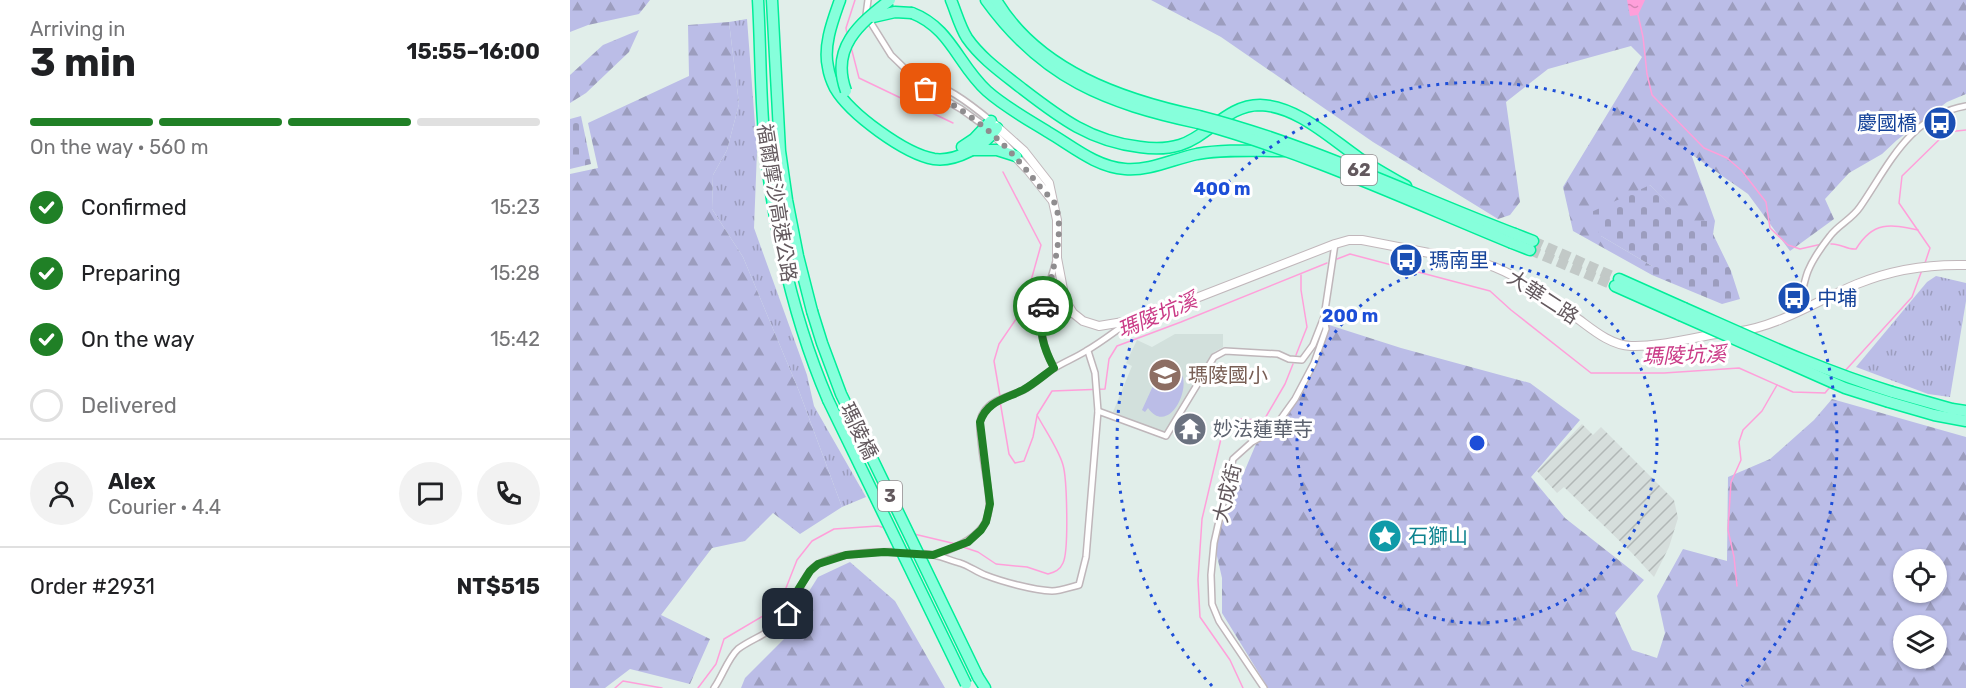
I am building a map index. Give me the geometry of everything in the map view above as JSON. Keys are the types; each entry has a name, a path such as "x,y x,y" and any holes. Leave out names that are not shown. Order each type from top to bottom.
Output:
{"highway":[{"name":"福爾摩沙高速公路","path":"758,0 766,156 772,197 788,281 807,348 828,400"},
{"name":"福爾摩沙高速公路","path":"772,0 780,151 793,234 813,311"},
{"path":"841,0 827,43 827,64 835,88 863,120 919,154 942,159 955,158 989,139 992,128"},
{"path":"890,0 864,20 851,37 842,58 841,75 846,91 854,102 867,114 927,150 945,152 965,146 992,128"},
{"path":"951,0 967,37 988,63 1078,129 1107,141 1143,147 1171,147 1192,141 1230,114 1246,107 1260,105 1270,107 1291,113 1383,173 1451,210"},
{"name":"62","path":"986,0 1001,22 1020,42 1065,77 1113,100 1153,113 1198,123 1323,163 1514,238"},
{"name":"62","path":"996,0 1015,27 1052,59 1076,75 1152,106 1240,126 1302,147 1532,246"},
{"path":"864,20 895,12 912,13 924,18 937,27 976,81 991,95 1084,154 1111,167 1142,169 1212,152 1288,151"},
{"path":"968,151 997,150 1016,156"},
{"path":"1617,283 1845,387 1891,397 1951,414 1966,421"},
{"name":"瑪陵橋","path":"813,311 841,394 982,684"},
{"name":"瑪陵橋","path":"828,400 967,686"},
{"path":"1951,414 1966,411"}],"street":[{"path":"868,0 866,15 891,55 914,77 930,81 969,103 1054,201"},
{"path":"1787,318 1799,301 1808,272 1831,234 1857,212 1892,155 1934,116 1966,106"},
{"path":"992,128 1024,151 1049,183 1058,220 1057,258 1065,300 1073,313 1083,321 1099,326 1129,321"},
{"name":"大華二路","path":"933,555 968,542 986,522 990,504 980,422 984,411 993,403 1026,389 1054,368 1088,351 1129,321 1186,302 1349,240 1362,240 1500,268 1528,284 1599,334 1624,345 1656,344 1748,330 1787,318 1856,284 1883,274 1936,266 1966,265"},
{"name":"大成街","path":"1098,411 1166,436 1214,357 1225,351 1278,354 1289,359 1302,360 1313,345 1324,316 1335,244"},
{"path":"1054,368 1041,336 1042,315 1057,258"},
{"path":"1042,315 1065,300"},
{"name":"大成街","path":"1264,688 1219,621 1212,604 1211,575 1214,543 1233,459 1252,442 1272,431 1295,399 1314,363 1326,329 1324,316"},
{"path":"714,688 735,651 752,639 775,628 788,614 798,590 810,571 818,564 846,555 884,552 933,555 1013,584 1053,591 1079,585 1086,557 1098,411 1095,373 1088,351"}],"shaded area":[{"name":"瑪陵國小","path":"1175,334 1223,334 1223,347 1214,352 1169,431 1161,432 1113,412 1132,366 1126,363 1137,340 1152,347"},
{"path":"1582,424 1593,435 1601,427 1674,500 1678,518 1669,547 1654,577 1564,487 1557,493 1537,471"}],"green space":[{"path":"570,0 650,0 639,14 588,25 570,32"},
{"path":"1151,0 1966,0 1966,94 1947,102 1882,154 1849,173 1825,199 1834,219 1790,251 1748,194 1691,154 1715,221 1687,222 1650,185 1601,236 1652,266 1652,275 1573,231 1563,187 1642,57 1631,46 1548,69 1506,102 1520,202 1510,215 1498,219 1373,142 1221,37"},
{"path":"747,19 757,151 754,228 807,375 814,406 866,497 842,507 799,391 743,257 712,209 713,175 727,150 739,104 729,22"},
{"path":"729,22 739,104 727,150 713,175 712,209 743,257 799,391 842,507 800,534 773,513 745,541 712,548 661,615 710,639 690,684 630,669 605,688 570,688 570,174 598,168 588,123 689,76 688,25"},
{"path":"639,30 629,52 586,93 570,103 570,75 603,45"},
{"path":"581,116 591,164 570,169 570,119"},
{"path":"1650,185 1687,221 1715,221 1713,234 1731,271 1740,299 1722,304 1652,275 1652,266 1601,236 1587,214"},
{"path":"1936,276 1966,283 1966,301 1950,397 1928,394 1856,367 1927,282"},
{"path":"1326,324 1401,348 1530,383 1580,420 1531,477 1565,518 1644,580 1615,613 1632,650 1657,658 1665,633 1657,596 1683,549 1727,561 1728,477 1770,459 1814,420 1832,399 1966,437 1966,688 1268,688 1222,613 1222,578 1214,543 1256,444 1275,433 1307,385 1317,364"},
{"path":"1162,366 1165,367 1164,371 1182,375 1184,383 1183,392 1175,408 1162,417 1155,415 1148,408 1145,412 1142,410"},
{"path":"850,562 895,601 945,688 741,688 745,678 790,633 818,577"}],"water":[{"path":"1627,0 1645,0 1638,15 1630,16"}],"waterway":[{"path":"847,34 846,28 855,0"},
{"path":"1638,15 1652,95 1704,148 1727,158 1742,171 1766,202 1770,228 1788,245 1800,249 1822,244"},
{"path":"851,47 859,78 953,123"},
{"name":"瑪陵坑溪","path":"1925,263 1930,248 1899,203 1902,176 1947,132 1966,130"},
{"path":"1000,396 994,361 999,344 1023,309 1041,245 1003,172"},
{"path":"1831,244 1856,249 1862,240 1876,229 1899,226 1918,230"},
{"name":"瑪陵坑溪","path":"1337,259 1350,254 1490,291 1591,373 1664,373 1739,368 1793,392 1825,393 1830,387"},
{"name":"瑪陵坑溪","path":"963,547 978,552 996,564 1027,567 1048,574 1059,569 1063,563 1066,545 1066,485 1063,465 1037,415 1052,391 1105,389 1109,359 1117,346 1327,263"},
{"name":"瑪陵坑溪","path":"1844,372 1912,297 1922,270"},
{"path":"1296,355 1307,327 1301,275"},
{"path":"1243,688 1230,660 1200,617 1198,580 1202,519 1224,426 1237,419 1264,420 1285,384 1293,364"},
{"path":"1737,586 1728,530 1731,482 1741,460 1739,442 1743,430 1762,411 1777,385"},
{"path":"1000,401 1009,454 1015,463 1024,461 1033,437 1037,416"},
{"name":"瑪陵坑溪","path":"698,688 716,664 724,639 768,613 786,588 797,560 812,541 834,529 878,526 885,528"},
{"name":"瑪陵坑溪","path":"914,534 956,544"},
{"name":"瑪陵坑溪","path":"615,688 623,681 662,688"}],"tunnel":[{"path":"1533,241 1619,279"},
{"path":"1530,250 1615,286"}],"way so far":[{"path":"926,89 961,109 986,127 1029,170 1042,190 1054,201 1058,220 1057,258 1043,306"}],"place":[{"name":"慶國橋","path":"1940,123"},
{"name":"瑪南里","path":"1406,260"},
{"name":"中埔","path":"1794,298"},
{"name":"瑪陵國小","path":"1165,375"},
{"name":"妙法蓮華寺","path":"1190,429"},
{"name":"石獅山","path":"1385,536"}],"route":[{"path":"788,614 798,590 810,571 828,559 884,552 933,555 968,542 981,530 986,522 990,504 980,422 984,411 993,403 1026,389 1054,368 1041,336 1043,306"}]}
